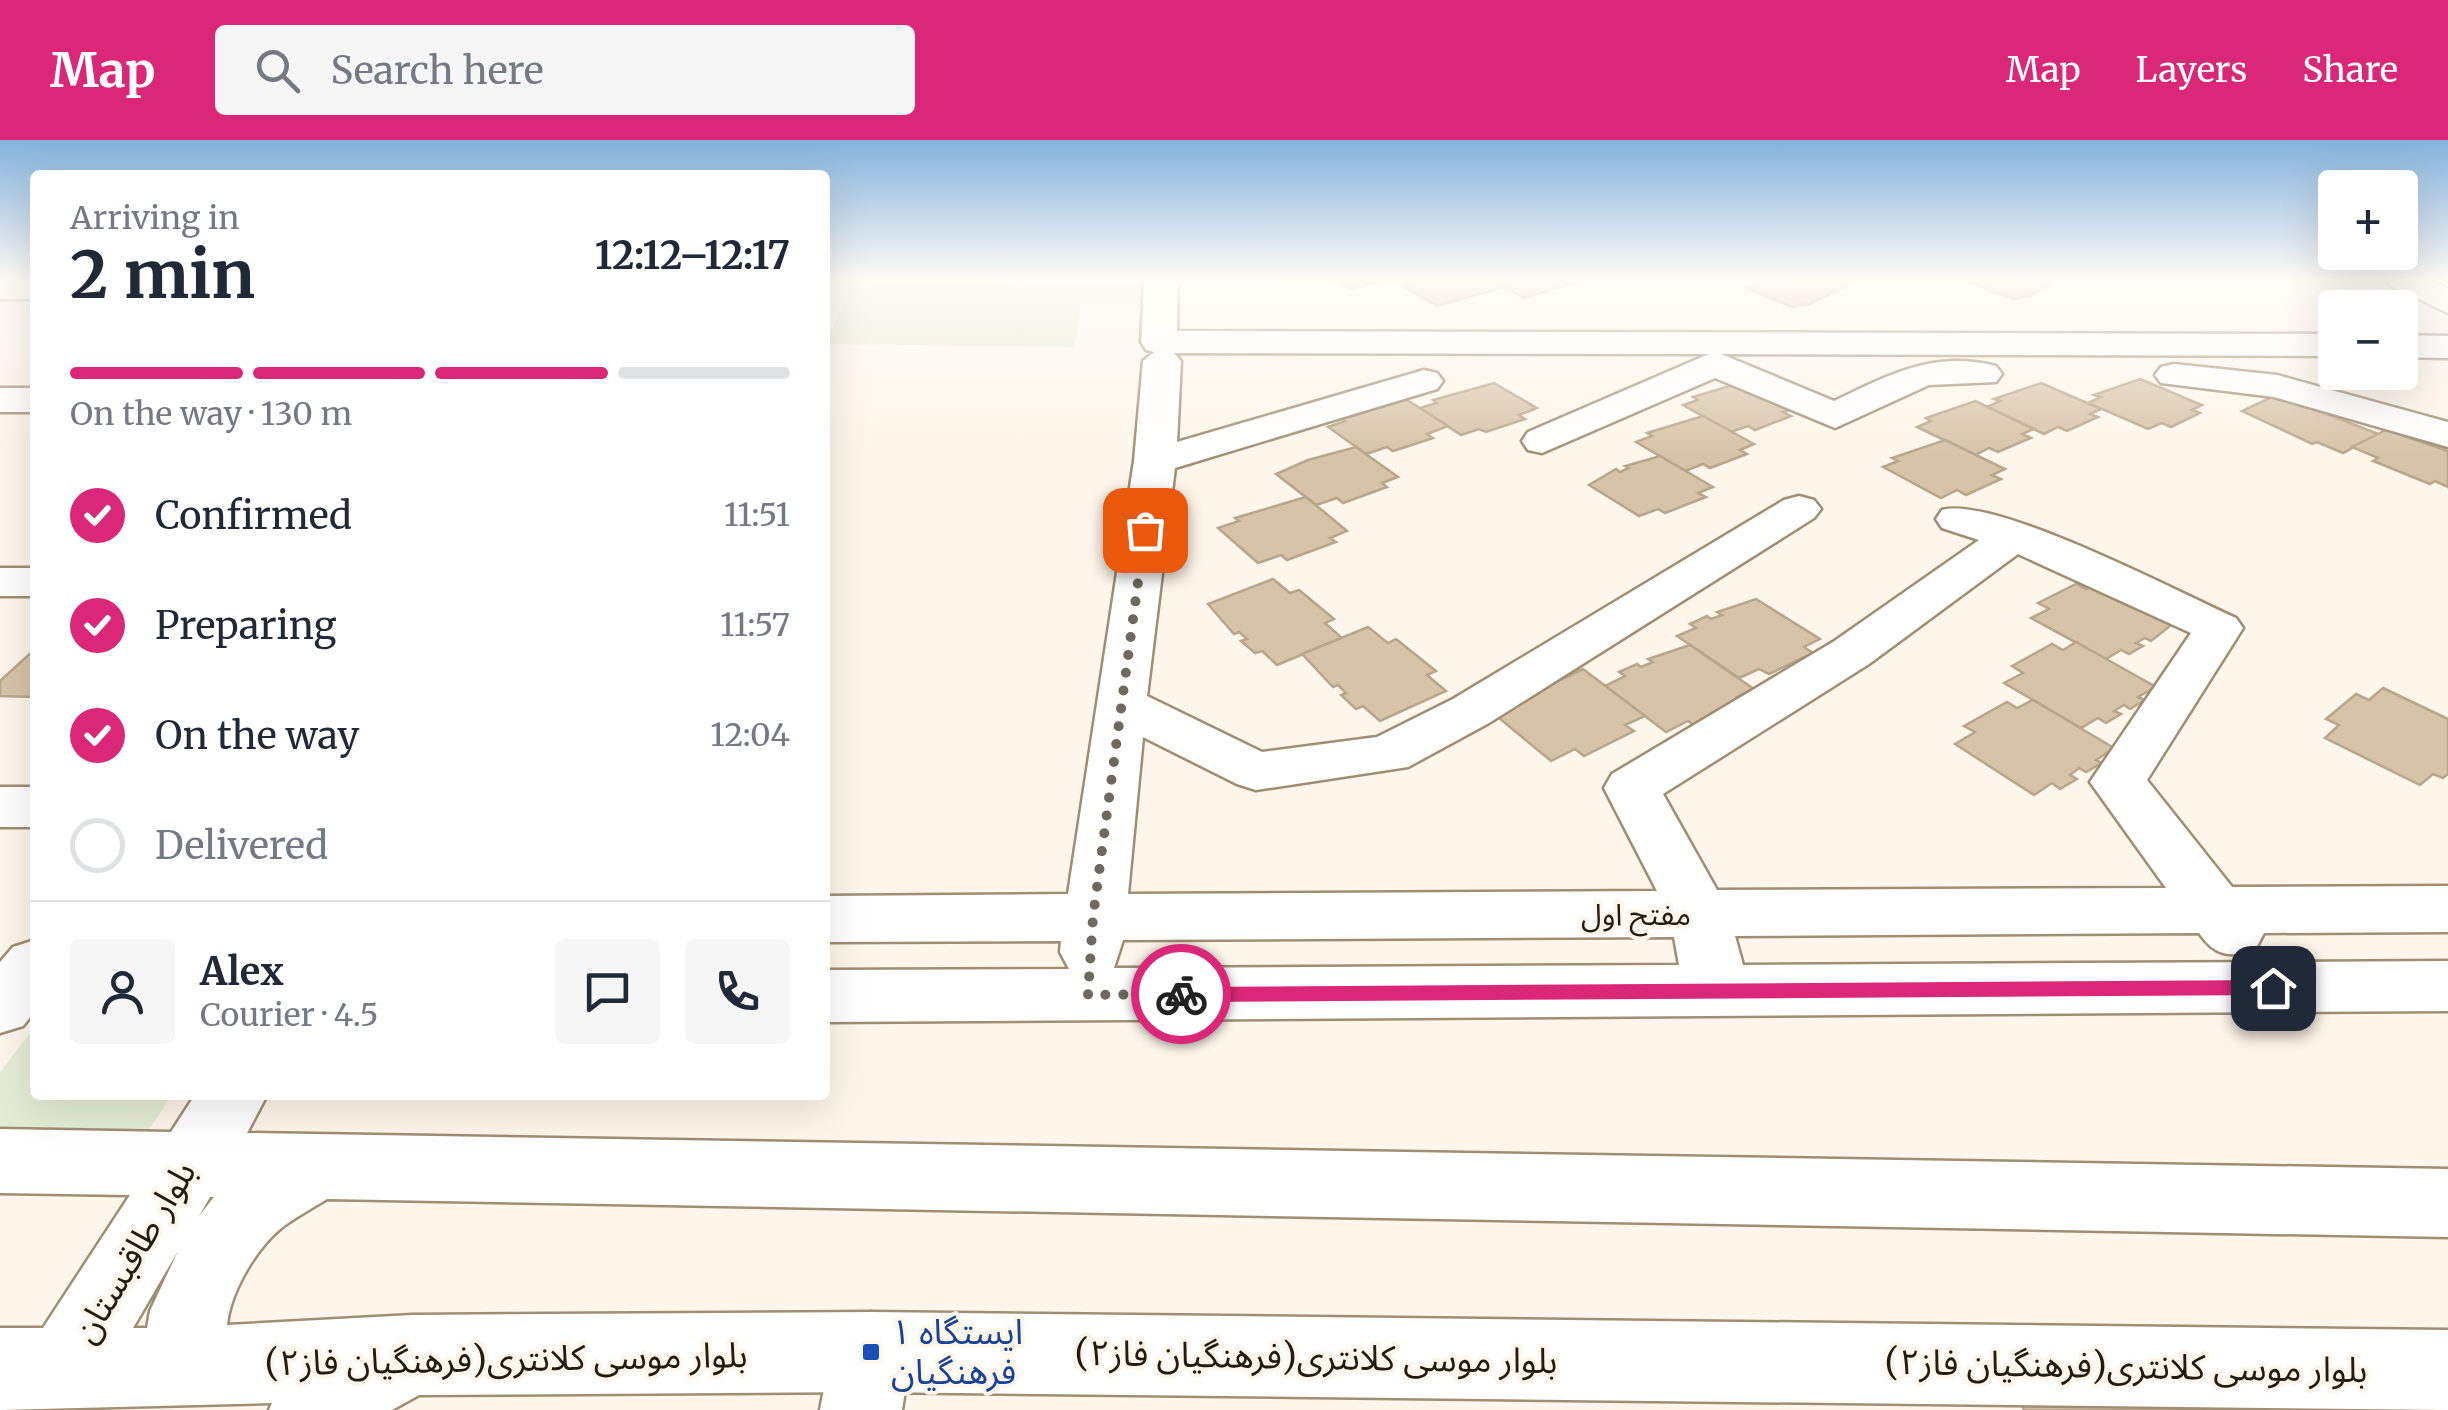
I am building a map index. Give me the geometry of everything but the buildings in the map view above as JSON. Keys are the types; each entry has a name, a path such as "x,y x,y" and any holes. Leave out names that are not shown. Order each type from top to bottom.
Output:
{"street":[{"path":"1088,995 1093,917 1155,461 1160,337"},
{"path":"1160,351 2318,345"},
{"path":"2418,346 2448,347"},
{"path":"1542,441 1715,364 1835,416 1922,374 2195,375 2277,386 2448,436"},
{"path":"1155,461 1424,380"},
{"path":"0,400 30,400"},
{"path":"1120,704 1256,771 1389,754 1471,711 1800,510"},
{"path":"1958,519 2014,536 2219,628 2118,782 2273,988"},
{"path":"1717,991 1699,913 1632,788 1851,653 2014,536"},
{"path":"0,582 30,582"},
{"path":"0,807 30,807"},
{"name":"مفتح اول","path":"830,919 2448,909"},
{"path":"0,1007 30,970"},
{"path":"830,996 2448,986"},
{"name":"بلوار طاقبستان","path":"34,1382 229,1100"},
{"path":"0,1161 2448,1203"},
{"path":"182,1368 189,1311 217,1251 250,1207 312,1169"},
{"path":"310,1410 412,1356"},
{"name":"بلوار موسی کلانتری(فرهنگیان فاز۲)","path":"34,1382 182,1368 412,1356 866,1381 1972,1387 2448,1370"}],"green space":[{"path":"830,337 1076,337 1074,347 830,344"},
{"path":"30,1033 30,1100 169,1100 146,1134 0,1134 0,1072"}],"way so far":[{"path":"1145,530 1093,917 1088,995 1181,994"}],"place":[{"name":"ایستگاه ۱ فرهنگیان","path":"871,1352"}],"route":[{"path":"1181,994 2273,988"}]}
